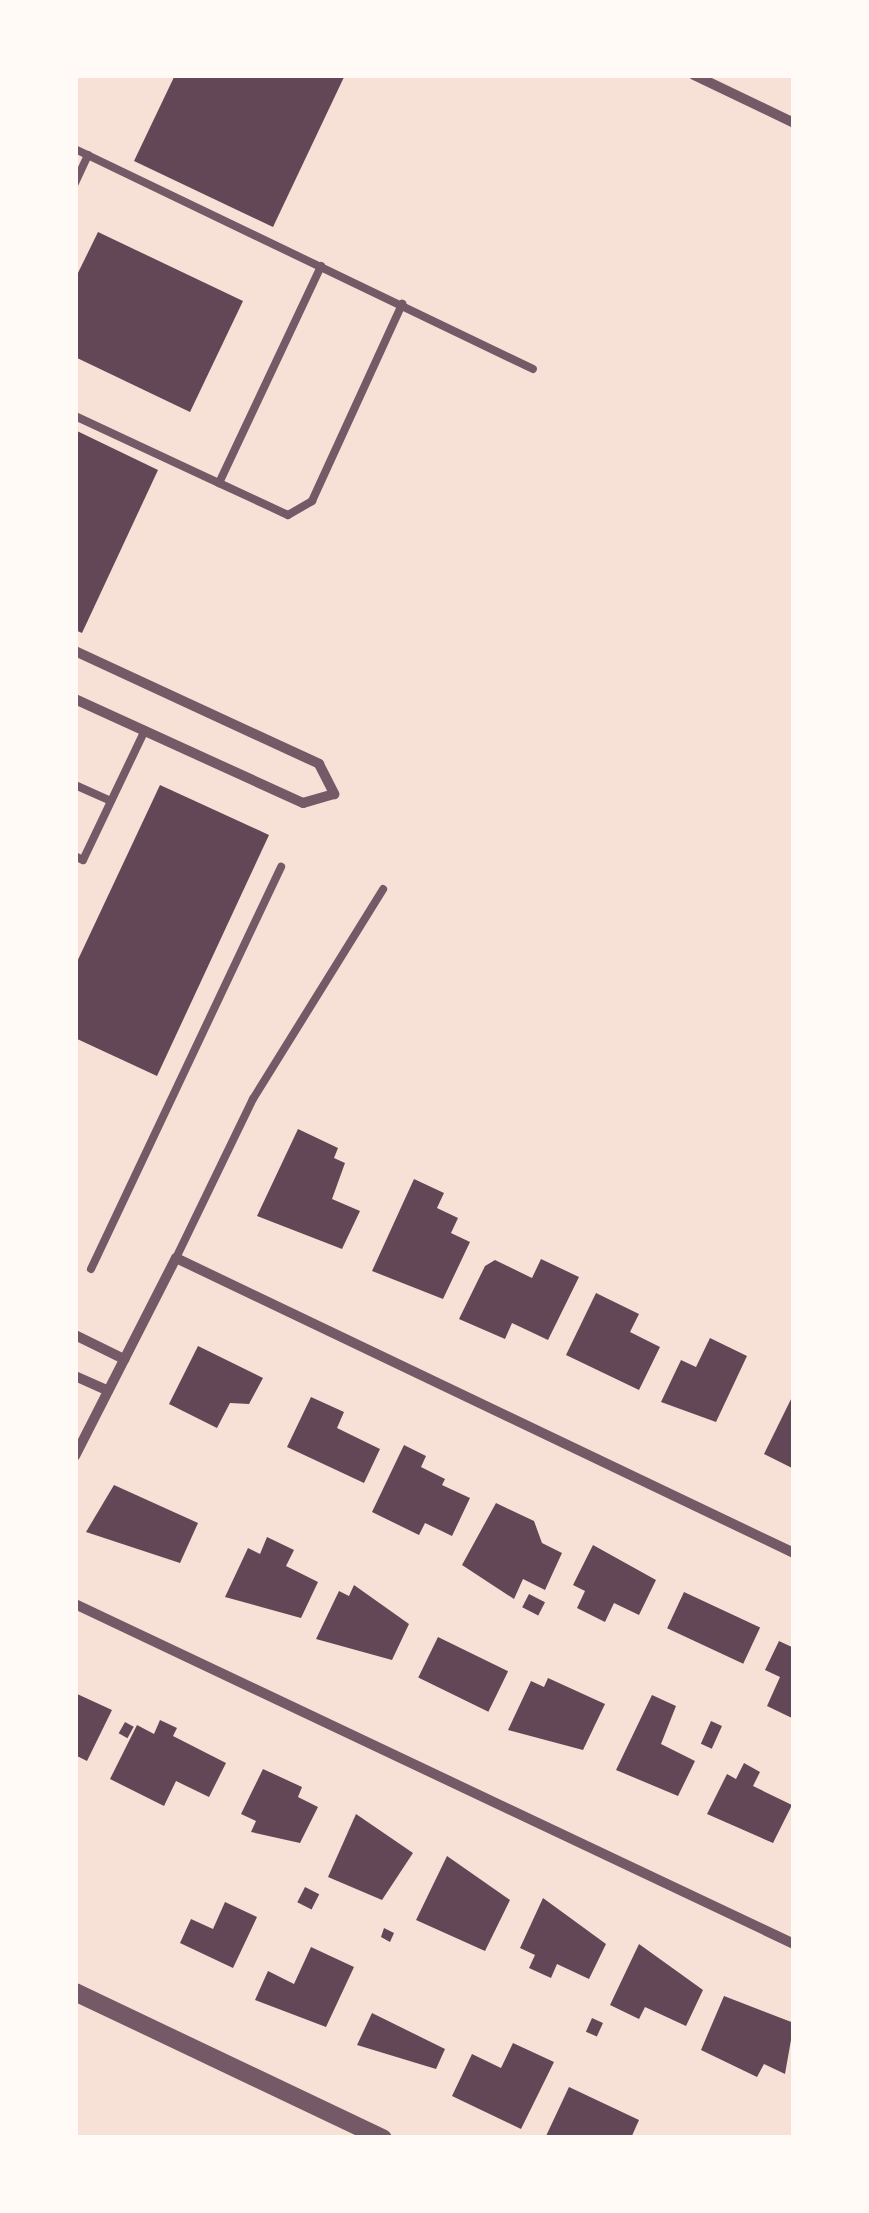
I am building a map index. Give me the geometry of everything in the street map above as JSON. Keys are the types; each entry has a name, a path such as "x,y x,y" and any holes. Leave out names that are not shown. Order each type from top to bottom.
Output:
{"street":[{"path":"694,75 794,123"},
{"path":"75,651 320,764 334,794 302,803 75,698"},
{"path":"75,1456 176,1258 794,1553"},
{"path":"75,1336 124,1359"},
{"path":"75,1376 108,1391"},
{"path":"75,1604 794,1944"},
{"path":"75,1992 383,2138"}],"lane":[{"path":"75,149 533,368"},
{"path":"75,183 88,156"},
{"path":"219,483 320,266"},
{"path":"75,416 288,516 312,500 402,304"},
{"path":"75,856 83,860 145,730"},
{"path":"75,785 111,801"},
{"path":"91,1268 281,866"},
{"path":"176,1258 253,1099 383,889"}],"building":[{"path":"175,75 345,75 273,227 134,161"},
{"path":"98,232 243,301 190,412 75,357 75,279"},
{"path":"75,430 158,470 82,633 75,630"},
{"path":"160,785 269,835 157,1076 75,1038 75,966"},
{"path":"298,1129 338,1148 334,1158 345,1163 332,1199 360,1211 342,1249 257,1216"},
{"path":"414,1179 444,1193 437,1208 458,1218 451,1233 470,1242 443,1299 372,1271"},
{"path":"541,1259 579,1277 548,1340 512,1323 505,1339 459,1319 485,1266 495,1260 532,1278"},
{"path":"596,1293 639,1314 630,1332 660,1347 639,1390 566,1355"},
{"path":"710,1338 747,1356 716,1422 661,1402 681,1360 696,1367"},
{"path":"198,1346 263,1378 249,1404 230,1403 217,1428 169,1404"},
{"path":"794,1393 794,1469 764,1454"},
{"path":"311,1397 344,1412 337,1428 380,1449 364,1483 287,1447"},
{"path":"404,1445 426,1456 421,1467 445,1479 442,1485 470,1498 452,1536 425,1523 419,1535 372,1512"},
{"path":"114,1485 198,1523 180,1563 86,1532"},
{"path":"496,1503 534,1521 542,1543 562,1553 545,1590 523,1579 514,1599 462,1565"},
{"path":"267,1537 294,1550 286,1566 318,1582 301,1618 225,1597 248,1548 260,1554"},
{"path":"593,1545 656,1580 639,1615 614,1603 605,1622 577,1608 585,1591 573,1585"},
{"path":"354,1585 409,1624 392,1660 316,1639 339,1591 349,1596"},
{"path":"684,1592 760,1627 743,1664 667,1628"},
{"path":"529,1594 545,1602 538,1616 522,1607"},
{"path":"438,1637 508,1671 488,1712 418,1677"},
{"path":"779,1641 794,1648 794,1719 767,1706 780,1677 765,1670"},
{"path":"548,1678 605,1704 583,1750 508,1730 531,1681 544,1687"},
{"path":"75,1693 112,1710 87,1761 75,1755"},
{"path":"652,1695 676,1706 661,1744 695,1761 678,1796 616,1770"},
{"path":"160,1720 177,1728 173,1736 226,1763 209,1797 176,1781 164,1806 110,1779 137,1725 154,1734"},
{"path":"711,1721 722,1726 712,1749 701,1744"},
{"path":"125,1722 134,1727 127,1738 119,1733"},
{"path":"744,1763 760,1772 753,1786 792,1805 773,1843 707,1814 727,1774 736,1779"},
{"path":"263,1769 302,1787 298,1797 318,1807 300,1843 251,1832 256,1821 241,1814"},
{"path":"356,1814 413,1853 382,1900 328,1877"},
{"path":"447,1856 510,1900 485,1951 416,1920"},
{"path":"305,1887 319,1894 312,1909 297,1902"},
{"path":"543,1898 606,1944 589,1979 557,1964 551,1978 529,1968 535,1955 520,1948"},
{"path":"225,1902 257,1917 233,1968 180,1943 191,1919 213,1929"},
{"path":"384,1928 394,1933 390,1942 381,1937"},
{"path":"639,1944 703,1990 686,2026 645,2007 639,2019 610,2005"},
{"path":"311,1947 354,1967 326,2027 255,2000 268,1971 294,1984"},
{"path":"724,1996 794,2023 785,2074 764,2064 757,2077 701,2050"},
{"path":"372,2013 445,2049 436,2069 357,2045"},
{"path":"592,2018 603,2023 597,2037 586,2032"},
{"path":"513,2043 554,2062 521,2129 452,2096 472,2054 501,2068"},
{"path":"569,2087 639,2120 631,2138 546,2136"}]}
